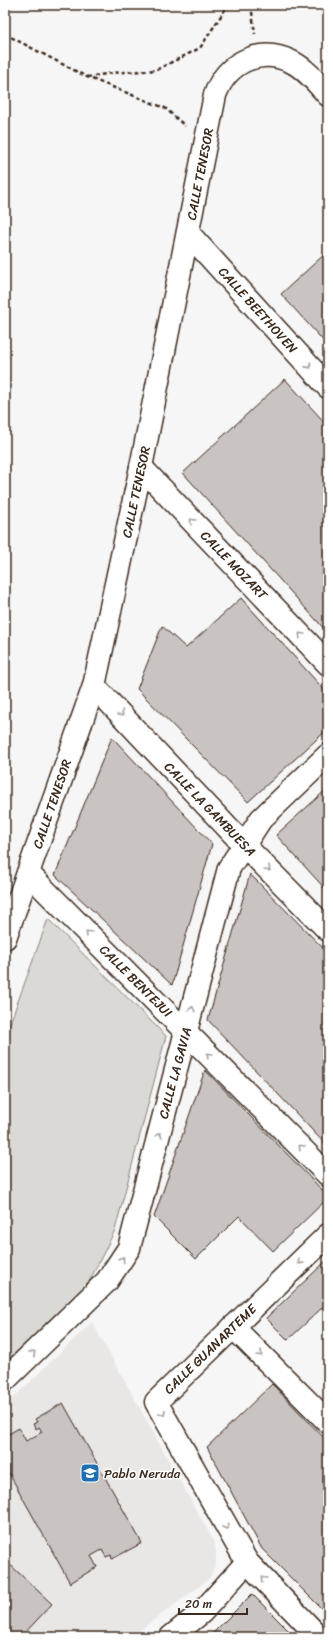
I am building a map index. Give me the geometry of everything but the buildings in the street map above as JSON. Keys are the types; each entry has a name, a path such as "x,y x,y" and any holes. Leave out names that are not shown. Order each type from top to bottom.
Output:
{"street":[{"path":"258,56 276,56 293,62 312,77 328,95"},
{"name":"CALLE TENESOR","path":"5,938 94,686 141,467 215,94 222,79 238,64 258,56"},
{"name":"CALLE BEETHOVEN","path":"188,233 328,387"},
{"name":"CALLE MOZART","path":"141,467 328,664"},
{"name":"CALLE LA GAMBUESA","path":"94,686 328,930"},
{"name":"CALLE LA GAVIA","path":"5,1380 107,1281 129,1248 229,868 261,819 328,755"},
{"name":"CALLE BENTEJUI","path":"28,873 328,1175"},
{"name":"CALLE GUANARTEME","path":"247,1562 156,1402 328,1235"},
{"path":"233,1327 328,1422"},
{"path":"171,1637 202,1612 247,1562 319,1637"}],"path":[{"path":"87,77 112,73 156,70 200,48 228,5"},
{"path":"251,5 258,56"},
{"path":"5,34 87,77 165,108 206,143"}],"shaded area":[{"path":"48,919 166,1036 115,1230 89,1282 5,1363 5,1037"},
{"name":"Pablo Neruda","path":"92,1322 213,1540 216,1551 216,1563 209,1579 131,1637 5,1637 5,1406"}],"place":[{"name":"Pablo Neruda","path":"90,1473"}]}
